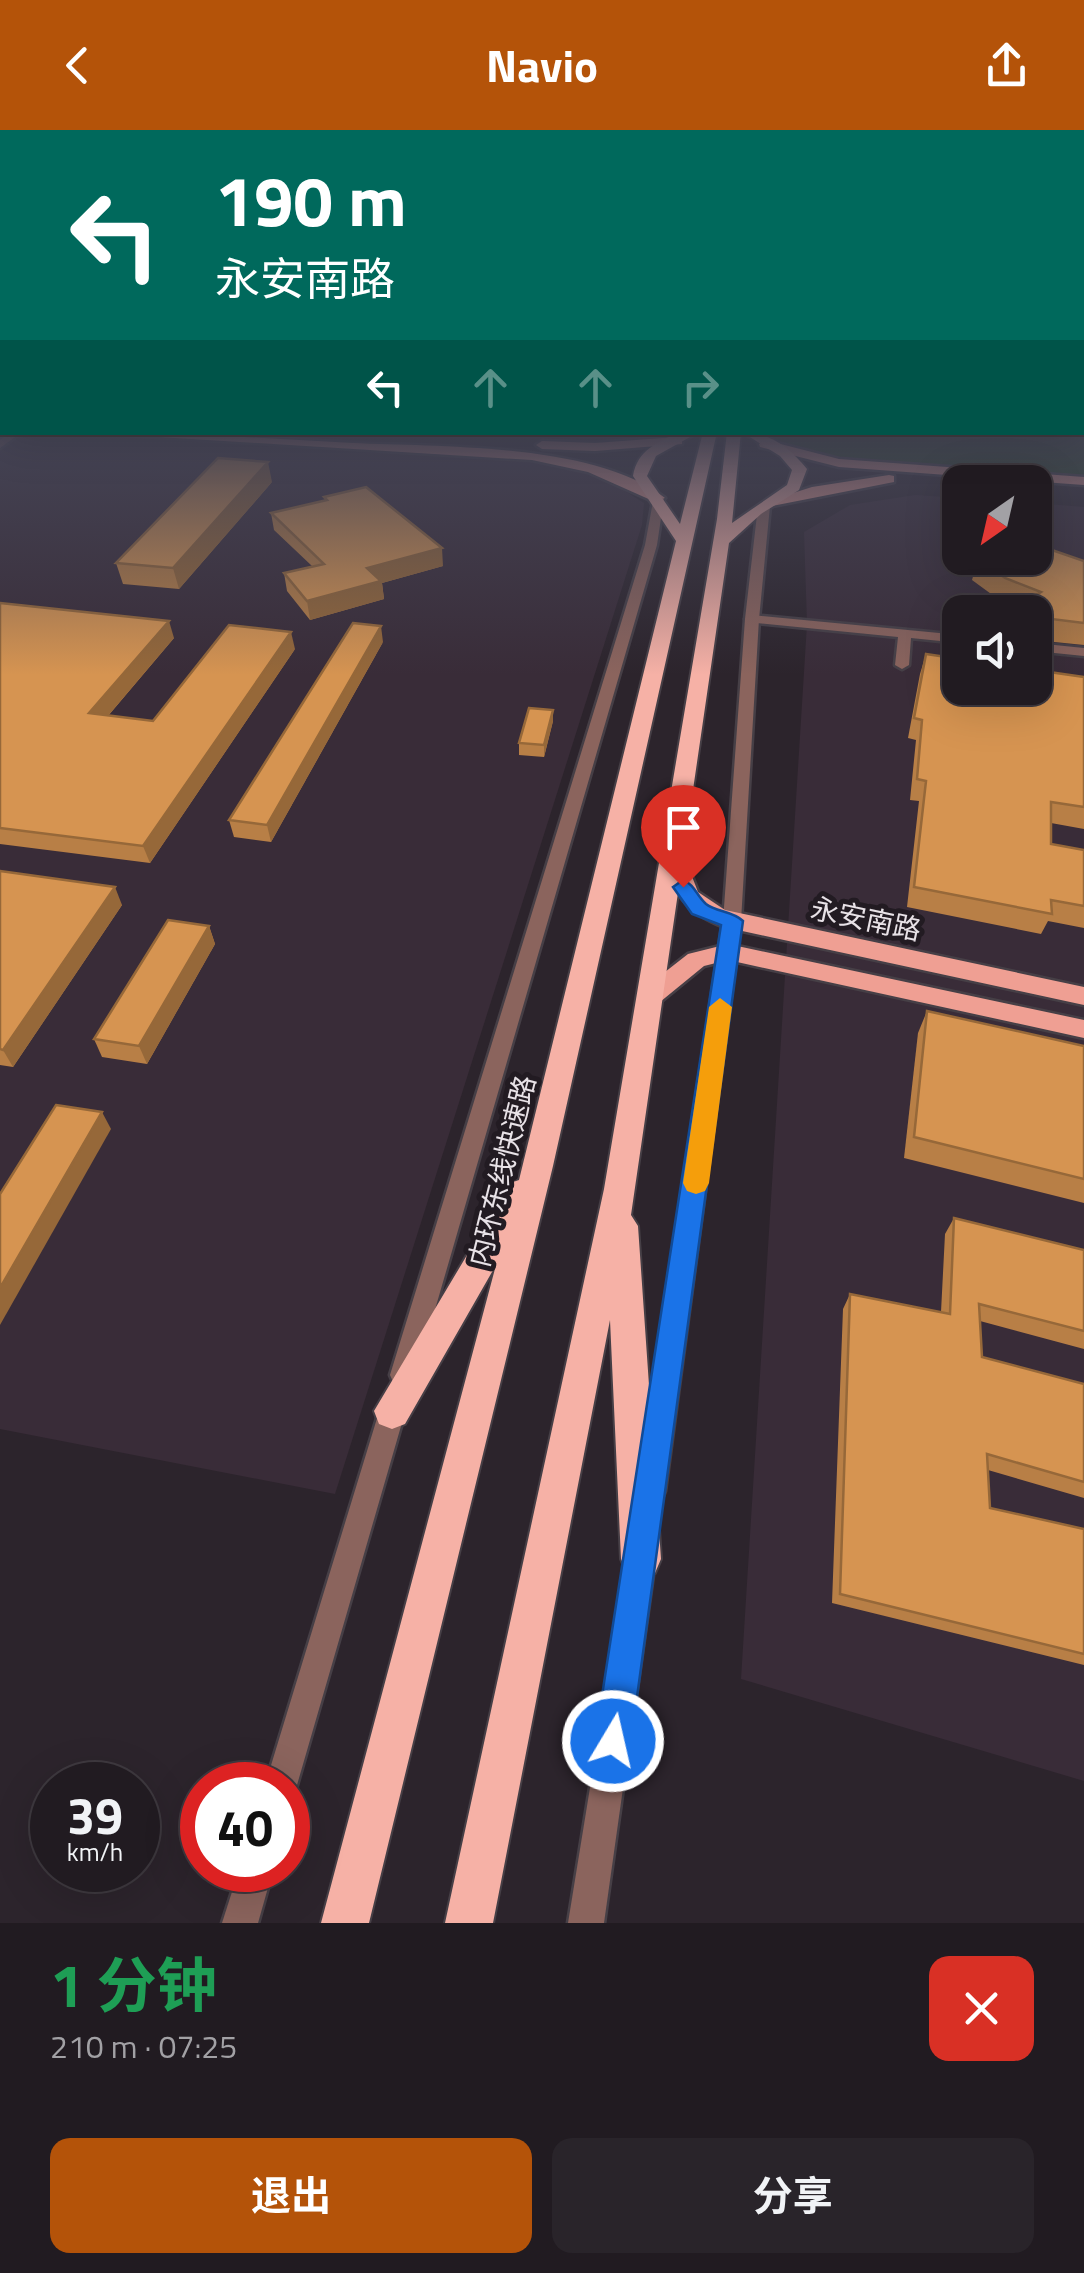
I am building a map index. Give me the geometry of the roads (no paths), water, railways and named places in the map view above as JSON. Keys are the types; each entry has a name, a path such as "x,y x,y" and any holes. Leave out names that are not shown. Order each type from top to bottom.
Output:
{"highway":[{"path":"664,508 684,541"},
{"name":"内环东线快速路","path":"345,1923 538,1166 692,508"},
{"path":"470,1923 620,1189 723,508"},
{"path":"718,545 764,508"},
{"path":"392,1411 538,1166"},
{"path":"620,1189 641,1559"}],"main road":[{"name":"永安南路","path":"672,853 683,887 699,910 732,921 1084,996"},
{"path":"651,996 696,960 728,952 1084,1029"}],"street":[{"path":"288,1762 651,545 657,508"},
{"path":"586,1923 732,921 752,619 767,508"},
{"path":"752,619 942,638"},
{"path":"902,665 905,634"},
{"path":"1052,649 1084,652"},
{"path":"240,1923 249,1892"}]}
